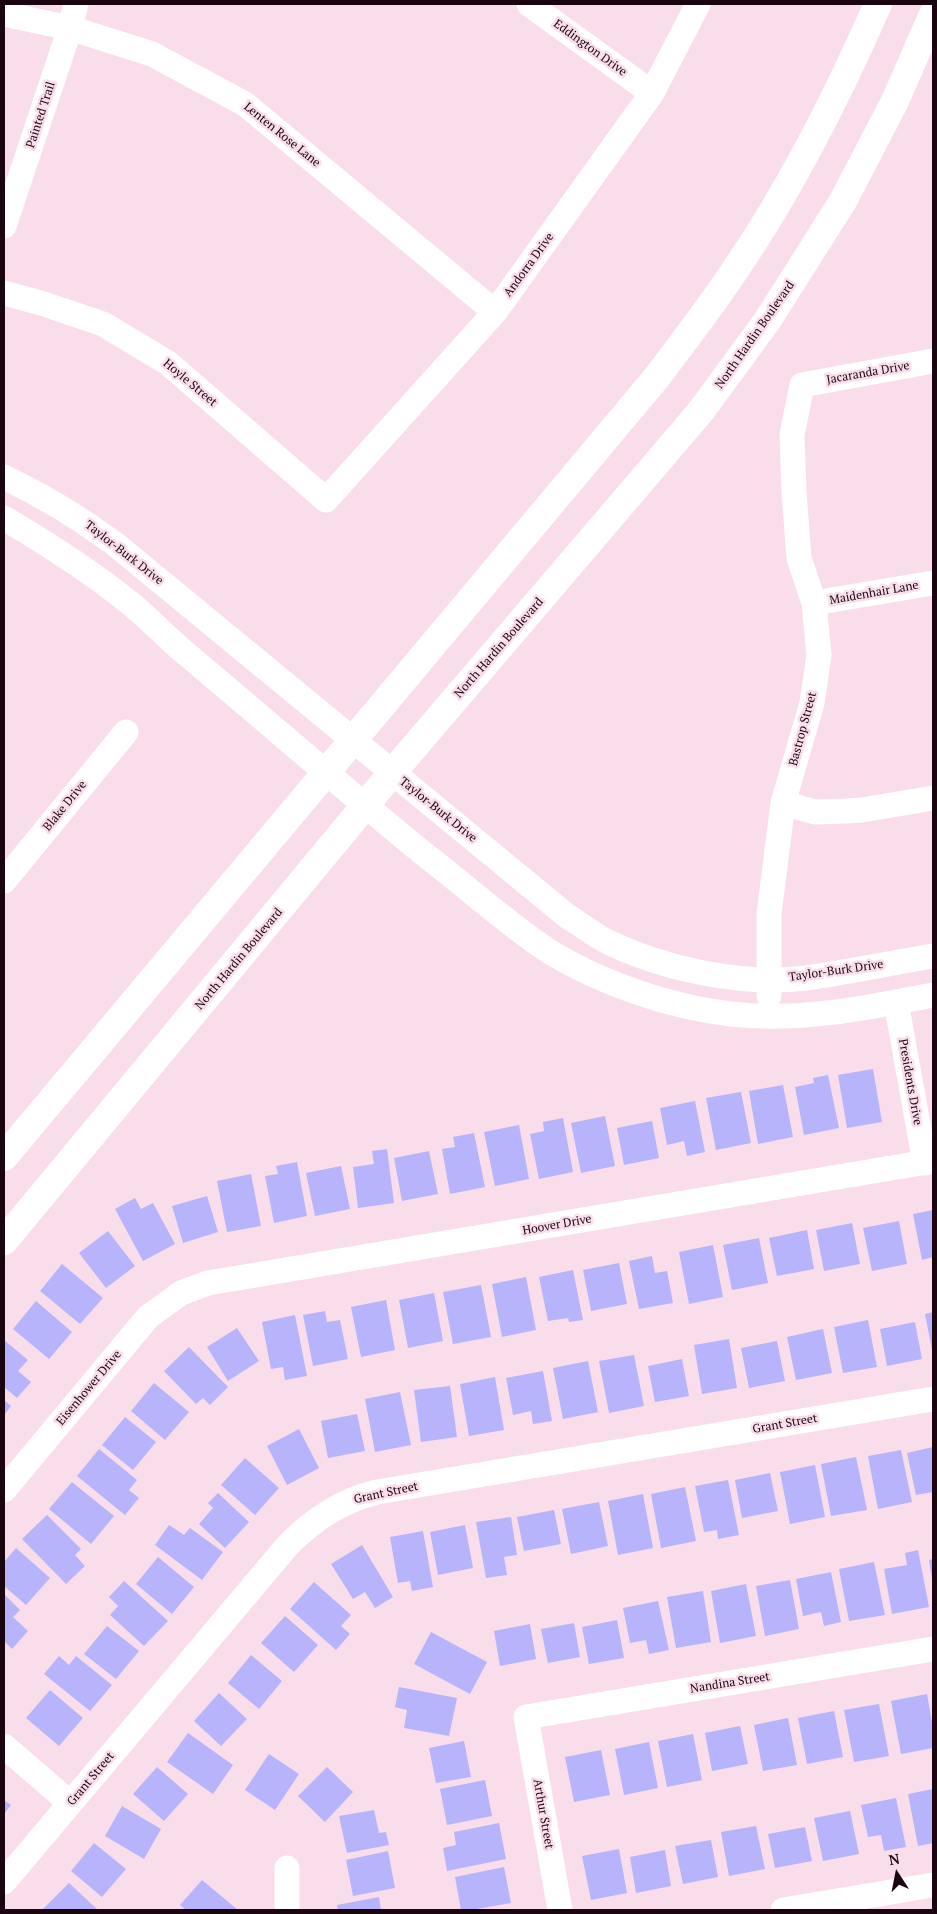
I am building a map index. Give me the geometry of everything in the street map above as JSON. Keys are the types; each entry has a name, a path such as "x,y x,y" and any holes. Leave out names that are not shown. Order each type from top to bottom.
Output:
{"main road":[{"path":"7,1147 327,772 657,378 738,267 790,181 832,102 878,4"},
{"name":"North Hardin Boulevard","path":"4,1241 392,773 702,410 767,321 843,200 871,150 933,14"}],"street":[{"name":"Painted Trail","path":"4,226 70,28 76,4"},
{"name":"Eddington Drive","path":"529,4 652,93"},
{"name":"Andorra Drive","path":"326,500 495,312 652,93 698,4"},
{"name":"Lenten Rose Lane","path":"4,14 70,28 152,54 245,104 495,312"},
{"name":"Hoyle Street","path":"4,293 41,303 103,324 168,363 326,500"},
{"name":"Jacaranda Drive","path":"802,385 933,361"},
{"name":"Bastrop Street","path":"769,1016 769,914 782,803 812,703 819,655 814,603 799,558 794,492 792,435 802,385"},
{"name":"Taylor-Burk Drive","path":"4,477 47,498 115,544 352,741 567,916 606,940 668,964 713,976 770,979 804,978 933,956"},
{"path":"4,518 86,568 127,600 177,647 365,806 494,910 550,951 582,969 626,988 663,1000 731,1014 769,1016 826,1014 933,995"},
{"name":"Maidenhair Lane","path":"814,603 933,583"},
{"name":"Blake Drive","path":"4,881 126,732"},
{"path":"782,803 814,812 862,810 933,798"},
{"name":"Presidents Drive","path":"896,1002 929,1162"},
{"name":"Hoover Drive","path":"181,1293 218,1281 929,1162"},
{"name":"Eisenhower Drive","path":"4,1490 148,1317 181,1293"},
{"name":"Grant Street","path":"4,1882 288,1545 324,1515 350,1500 377,1492 933,1399"},
{"name":"Nandina Street","path":"526,1717 933,1649"},
{"name":"Arthur Street","path":"526,1717 560,1910"},
{"path":"4,1746 70,1803"},
{"path":"287,1868 287,1910"},
{"path":"783,1910 933,1885"}],"building":[{"path":"873,1069 882,1122 847,1128 838,1075"},
{"path":"828,1075 839,1128 804,1135 795,1087 814,1083 813,1078"},
{"path":"783,1085 793,1137 758,1144 749,1091"},
{"path":"741,1092 751,1143 716,1150 706,1098"},
{"path":"695,1101 705,1152 687,1156 684,1141 667,1145 660,1108"},
{"path":"605,1116 615,1166 581,1173 571,1123"},
{"path":"563,1118 573,1172 539,1179 530,1134 544,1131 543,1122"},
{"path":"652,1121 659,1158 624,1165 617,1128"},
{"path":"519,1125 529,1179 495,1186 484,1132"},
{"path":"474,1133 485,1187 450,1194 442,1149 455,1147 453,1137"},
{"path":"387,1149 394,1203 358,1208 353,1167 374,1164 372,1151"},
{"path":"429,1151 438,1194 402,1201 394,1158"},
{"path":"297,1162 307,1216 274,1223 265,1176 278,1174 276,1166"},
{"path":"341,1166 350,1209 315,1216 306,1173"},
{"path":"251,1174 261,1226 227,1232 217,1181"},
{"path":"207,1196 218,1232 183,1243 172,1206"},
{"path":"135,1198 141,1209 153,1203 175,1244 143,1261 115,1209"},
{"path":"933,1210 933,1257 922,1260 913,1214"},
{"path":"899,1221 907,1264 872,1271 863,1228"},
{"path":"852,1223 860,1264 824,1271 816,1230"},
{"path":"807,1230 814,1269 777,1276 769,1238"},
{"path":"108,1231 135,1266 106,1288 79,1253"},
{"path":"759,1238 768,1283 732,1290 723,1245"},
{"path":"713,1245 723,1297 689,1304 679,1252"},
{"path":"652,1256 655,1273 667,1271 673,1303 639,1309 629,1261"},
{"path":"619,1263 627,1304 591,1311 583,1270"},
{"path":"62,1264 103,1298 80,1324 40,1291"},
{"path":"573,1270 583,1320 569,1322 568,1318 548,1321 539,1277"},
{"path":"526,1277 536,1330 502,1337 492,1284"},
{"path":"481,1285 491,1337 453,1344 443,1292"},
{"path":"434,1293 443,1341 408,1348 399,1300"},
{"path":"386,1300 395,1350 361,1357 351,1307"},
{"path":"36,1301 72,1332 49,1359 13,1329"},
{"path":"325,1311 327,1322 340,1320 348,1359 313,1366 303,1315"},
{"path":"933,1312 933,1350 932,1350 925,1314"},
{"path":"295,1315 307,1376 285,1380 283,1367 271,1369 262,1322"},
{"path":"868,1320 877,1367 843,1373 834,1327"},
{"path":"915,1322 922,1359 887,1366 880,1329"},
{"path":"237,1328 259,1361 228,1381 207,1347"},
{"path":"823,1329 832,1373 796,1380 787,1337"},
{"path":"729,1339 737,1388 702,1394 694,1345"},
{"path":"4,1340 28,1360 18,1371 31,1382 17,1398 4,1387"},
{"path":"777,1341 785,1381 749,1388 741,1348"},
{"path":"189,1347 228,1387 210,1405 203,1398 196,1404 164,1371"},
{"path":"634,1355 644,1406 609,1413 599,1361"},
{"path":"682,1359 689,1396 655,1402 648,1366"},
{"path":"588,1361 598,1412 563,1419 553,1368"},
{"path":"543,1371 552,1421 533,1424 531,1411 513,1415 506,1378"},
{"path":"495,1377 504,1430 469,1436 460,1384"},
{"path":"154,1383 189,1412 165,1440 131,1411"},
{"path":"450,1386 457,1437 421,1442 414,1390"},
{"path":"400,1392 411,1445 375,1452 365,1399"},
{"path":"4,1400 11,1406 4,1415"},
{"path":"357,1414 365,1451 328,1458 321,1421"},
{"path":"125,1417 156,1442 133,1470 102,1445"},
{"path":"299,1429 319,1468 287,1485 267,1446"},
{"path":"933,1447 933,1492 916,1495 907,1453"},
{"path":"99,1449 137,1480 129,1490 139,1498 125,1515 77,1476"},
{"path":"901,1450 912,1502 878,1509 868,1456"},
{"path":"856,1457 867,1510 831,1516 821,1464"},
{"path":"245,1458 279,1488 255,1515 221,1485"},
{"path":"815,1465 825,1517 790,1524 780,1472"},
{"path":"770,1473 778,1511 742,1518 735,1480"},
{"path":"728,1480 739,1535 718,1539 717,1530 704,1532 695,1486"},
{"path":"72,1482 114,1516 91,1544 49,1509"},
{"path":"685,1487 696,1541 661,1548 651,1494"},
{"path":"218,1493 249,1522 225,1548 199,1524 213,1508 208,1503"},
{"path":"643,1494 653,1548 618,1555 608,1501"},
{"path":"599,1502 608,1546 571,1554 562,1509"},
{"path":"554,1510 561,1544 524,1551 517,1517"},
{"path":"47,1515 81,1549 75,1555 85,1566 66,1584 22,1539"},
{"path":"511,1517 517,1555 504,1557 507,1575 486,1578 476,1522"},
{"path":"169,1525 184,1535 190,1528 223,1552 202,1580 155,1545"},
{"path":"465,1525 473,1568 438,1575 430,1532"},
{"path":"423,1531 433,1587 412,1591 410,1581 398,1583 390,1537"},
{"path":"362,1545 393,1597 375,1608 365,1592 353,1599 331,1564"},
{"path":"16,1548 50,1578 26,1605 4,1586 4,1562"},
{"path":"918,1550 929,1607 892,1614 884,1569 907,1565 905,1553"},
{"path":"158,1557 194,1587 172,1614 136,1584"},
{"path":"933,1559 933,1579 932,1579 929,1560"},
{"path":"874,1562 885,1615 849,1621 839,1569"},
{"path":"831,1572 841,1622 824,1626 821,1612 803,1616 796,1579"},
{"path":"790,1580 799,1629 765,1636 756,1586"},
{"path":"124,1581 168,1621 144,1646 110,1615 118,1606 109,1597"},
{"path":"314,1582 351,1615 341,1626 350,1634 336,1650 290,1609"},
{"path":"746,1584 756,1636 720,1643 711,1591"},
{"path":"703,1591 711,1642 676,1648 667,1597"},
{"path":"4,1594 20,1610 13,1617 28,1631 12,1649 4,1641"},
{"path":"658,1601 669,1650 649,1654 646,1640 630,1643 623,1608"},
{"path":"285,1616 318,1645 294,1672 261,1643"},
{"path":"617,1620 624,1658 589,1664 582,1627"},
{"path":"574,1623 580,1657 548,1663 541,1629"},
{"path":"530,1624 536,1659 500,1666 494,1631"},
{"path":"107,1626 139,1651 116,1679 84,1654"},
{"path":"431,1632 487,1662 470,1694 414,1664"},
{"path":"251,1655 282,1681 259,1709 228,1683"},
{"path":"59,1656 69,1665 76,1656 112,1685 90,1711 44,1674"},
{"path":"399,1687 457,1698 449,1736 404,1728 407,1710 395,1707"},
{"path":"50,1690 83,1718 59,1746 26,1718"},
{"path":"219,1693 247,1719 221,1746 194,1721"},
{"path":"927,1694 933,1728 933,1748 901,1754 891,1701"},
{"path":"879,1704 889,1756 854,1762 844,1710"},
{"path":"834,1711 843,1757 807,1764 798,1718"},
{"path":"788,1718 797,1765 763,1771 754,1725"},
{"path":"740,1726 748,1764 712,1771 705,1733"},
{"path":"188,1733 233,1765 213,1794 167,1762"},
{"path":"693,1734 702,1780 667,1787 658,1741"},
{"path":"464,1741 471,1777 436,1783 429,1748"},
{"path":"649,1742 658,1788 624,1795 615,1749"},
{"path":"601,1750 610,1795 574,1802 565,1757"},
{"path":"269,1754 299,1774 275,1810 245,1790"},
{"path":"157,1767 188,1794 164,1821 133,1794"},
{"path":"327,1767 353,1792 325,1822 298,1796"},
{"path":"485,1780 492,1816 447,1825 440,1789"},
{"path":"933,1789 933,1843 918,1846 908,1794"},
{"path":"896,1798 906,1847 884,1851 881,1835 868,1837 861,1805"},
{"path":"4,1800 11,1805 4,1814"},
{"path":"122,1806 161,1829 144,1859 105,1836"},
{"path":"374,1810 379,1833 386,1832 389,1845 347,1853 339,1816"},
{"path":"850,1811 859,1854 823,1861 814,1818"},
{"path":"499,1823 506,1859 447,1871 443,1848 456,1845 454,1832"},
{"path":"756,1826 765,1869 729,1876 721,1832"},
{"path":"805,1827 812,1861 775,1868 768,1834"},
{"path":"711,1840 718,1877 683,1884 675,1846"},
{"path":"94,1843 126,1869 102,1897 71,1871"},
{"path":"619,1849 627,1893 591,1900 582,1856"},
{"path":"665,1850 671,1886 636,1893 630,1857"},
{"path":"388,1851 395,1888 353,1896 346,1860"},
{"path":"504,1867 511,1903 461,1910 455,1877"},
{"path":"202,1880 238,1910 186,1910 180,1905"},
{"path":"69,1883 98,1910 43,1909"},
{"path":"379,1897 381,1910 338,1910 337,1905"}]}
